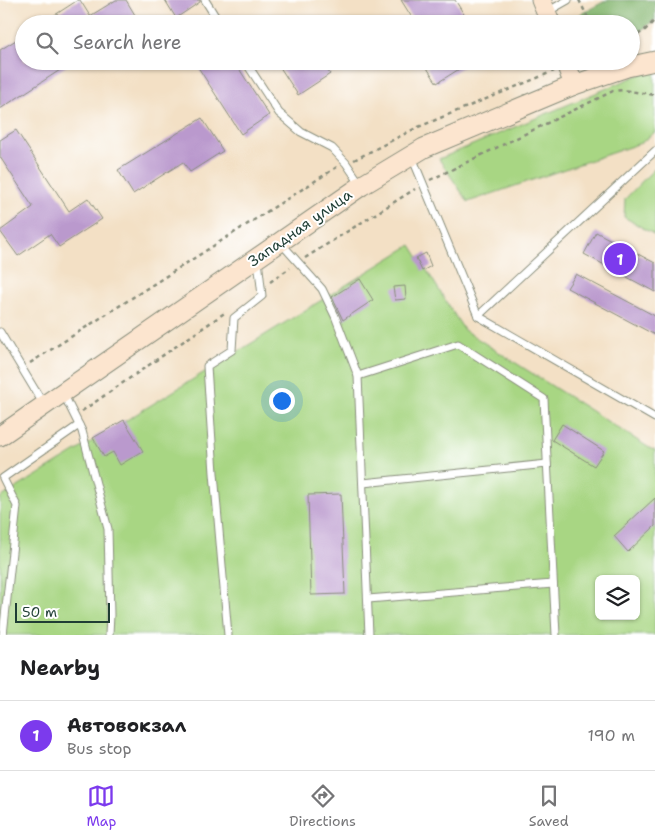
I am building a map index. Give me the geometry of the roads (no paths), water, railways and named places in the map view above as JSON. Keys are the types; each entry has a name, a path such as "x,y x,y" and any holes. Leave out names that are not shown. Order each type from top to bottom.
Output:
{"main road":[{"name":"Западная улица","path":"640,58 655,49"},
{"name":"Западная улица","path":"640,64 655,61"},
{"path":"568,70 574,85"},
{"name":"Западная улица","path":"0,436 258,257 411,155 574,85 616,70"}],"lane":[{"path":"204,0 214,15"},
{"path":"546,12 568,0"},
{"path":"251,70 279,113 301,132 332,148 362,186"},
{"path":"478,316 655,151"},
{"path":"411,155 478,316 655,418"},
{"path":"280,242 322,289 335,316 358,376 369,635"},
{"path":"228,635 206,366 232,350 234,318 262,296 258,257"},
{"path":"0,332 45,406"},
{"path":"358,376 458,344 544,399 556,635"},
{"path":"63,393 79,425 108,529 109,635"},
{"path":"3,635 17,506 3,478 79,425"},
{"path":"362,483 547,464"},
{"path":"368,598 553,584"}],"place":[{"name":"Автовокзал","path":"620,259"}]}
